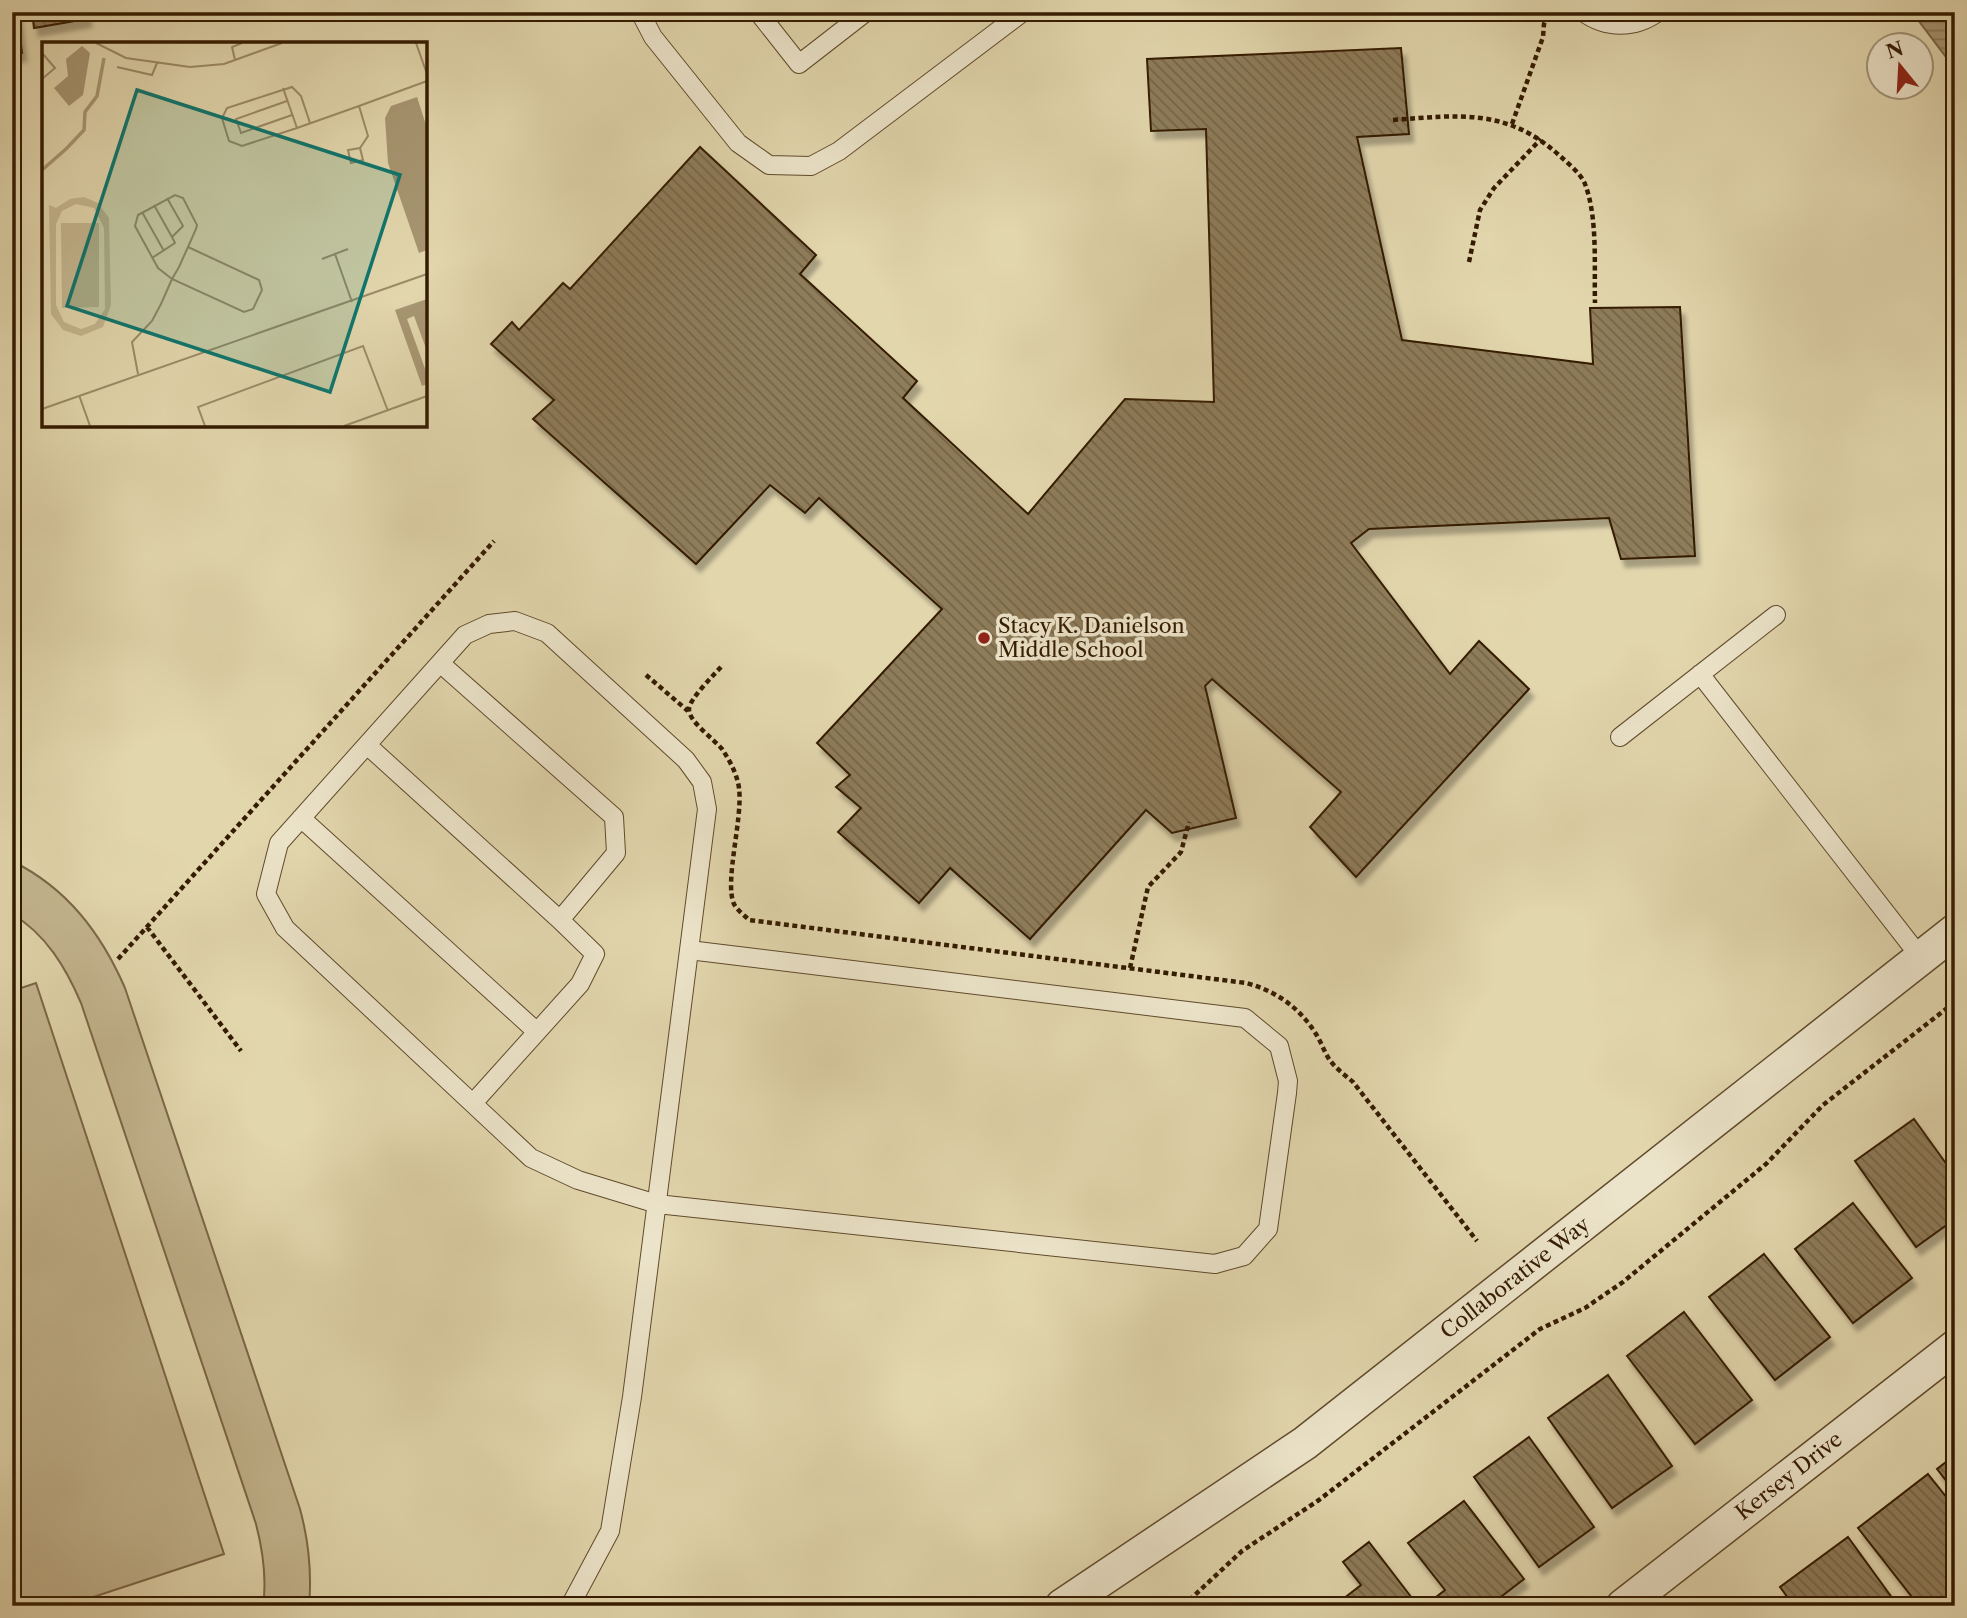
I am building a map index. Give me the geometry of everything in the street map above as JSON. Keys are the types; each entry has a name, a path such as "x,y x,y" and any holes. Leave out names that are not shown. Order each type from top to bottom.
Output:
{"street":[{"name":"Collaborative Way","path":"1062,1606 1305,1443 1955,931"},
{"name":"Kersey Drive","path":"1623,1606 1955,1347"}],"lane":[{"path":"640,12 653,37 738,143 769,165 811,166 839,151 1023,12"},
{"path":"758,12 799,64 866,12"},
{"path":"1583,12 1598,21 1622,25 1645,20 1658,12"},
{"path":"1620,737 1776,615"},
{"path":"570,1606 610,1531 632,1396 657,1204 689,950 707,809 702,782 686,760 548,633 516,621 489,624 465,635 279,843 266,894 285,928 531,1158 578,1180 657,1204 1214,1264 1244,1256 1268,1229 1289,1081 1279,1046 1245,1018 689,950"},
{"path":"440,663 614,817 616,853 560,920"},
{"path":"1700,674 1921,958"},
{"path":"367,745 595,954 580,984 474,1102"},
{"path":"301,818 536,1031"}],"path":[{"path":"1511,124 1543,37 1548,16 1546,12"},
{"path":"1393,120 1466,116 1497,120 1541,139 1571,165 1584,182 1591,208 1595,303"},
{"path":"1469,262 1480,210 1494,188 1541,139"},
{"path":"118,959 494,541"},
{"path":"721,667 693,699 689,712 690,717 721,748 733,766 739,786 740,809 731,892 735,907 749,920 1246,983 1268,989 1304,1016 1317,1034 1329,1059 1353,1082 1477,1241"},
{"path":"646,676 689,712"},
{"path":"1130,968 1148,887 1181,852 1188,822"},
{"path":"147,927 241,1051"},
{"path":"1183,1606 1242,1551 1319,1500 1540,1329 1585,1308 1623,1282 1766,1164 1823,1105 1955,1002"}],"shaded area":[{"path":"1912,12 1955,12 1955,69 1936,44 1936,32 1927,32"},
{"path":"12,861 49,884 80,914 105,949 125,988 300,1509 309,1557 309,1606 263,1606 264,1565 256,1524 81,1003 54,953 35,931 12,914"},
{"path":"36,983 224,1554 66,1606 12,1606 12,991"}],"building":[{"path":"12,12 17,12 22,53 12,55"},
{"path":"32,12 86,12 87,19 34,28"},
{"name":"Stacy K. Danielson Middle School","path":"1401,48 1409,134 1357,137 1402,340 1593,364 1590,308 1680,307 1695,556 1621,559 1609,518 1369,529 1351,543 1450,674 1479,641 1529,689 1356,877 1310,827 1341,792 1212,679 1205,686 1236,818 1172,833 1146,810 1030,939 950,868 919,903 838,832 861,808 836,787 850,775 817,743 942,609 819,498 805,513 770,485 696,564 533,419 554,400 491,344 512,322 519,330 563,283 570,289 700,147 816,255 800,274 917,381 903,398 1028,514 1125,399 1214,402 1206,129 1151,131 1147,59"},
{"path":"1914,1119 1955,1176 1955,1219 1916,1247 1855,1161"},
{"path":"1853,1203 1912,1278 1853,1323 1795,1249"},
{"path":"1764,1254 1830,1337 1775,1380 1709,1297"},
{"path":"1684,1312 1752,1400 1695,1444 1627,1356"},
{"path":"1608,1375 1672,1466 1612,1508 1548,1418"},
{"path":"1529,1437 1594,1527 1539,1567 1474,1477"},
{"path":"1955,1455 1955,1492 1937,1469"},
{"path":"1928,1474 1955,1508 1955,1606 1919,1606 1858,1528"},
{"path":"1464,1501 1524,1579 1489,1606 1435,1606 1431,1601 1445,1590 1408,1543"},
{"path":"1848,1537 1898,1606 1794,1606 1780,1587"},
{"path":"1369,1542 1418,1606 1334,1606 1361,1585 1343,1562"}],"place":[{"name":"Stacy K. Danielson Middle School","path":"984,638"}]}
